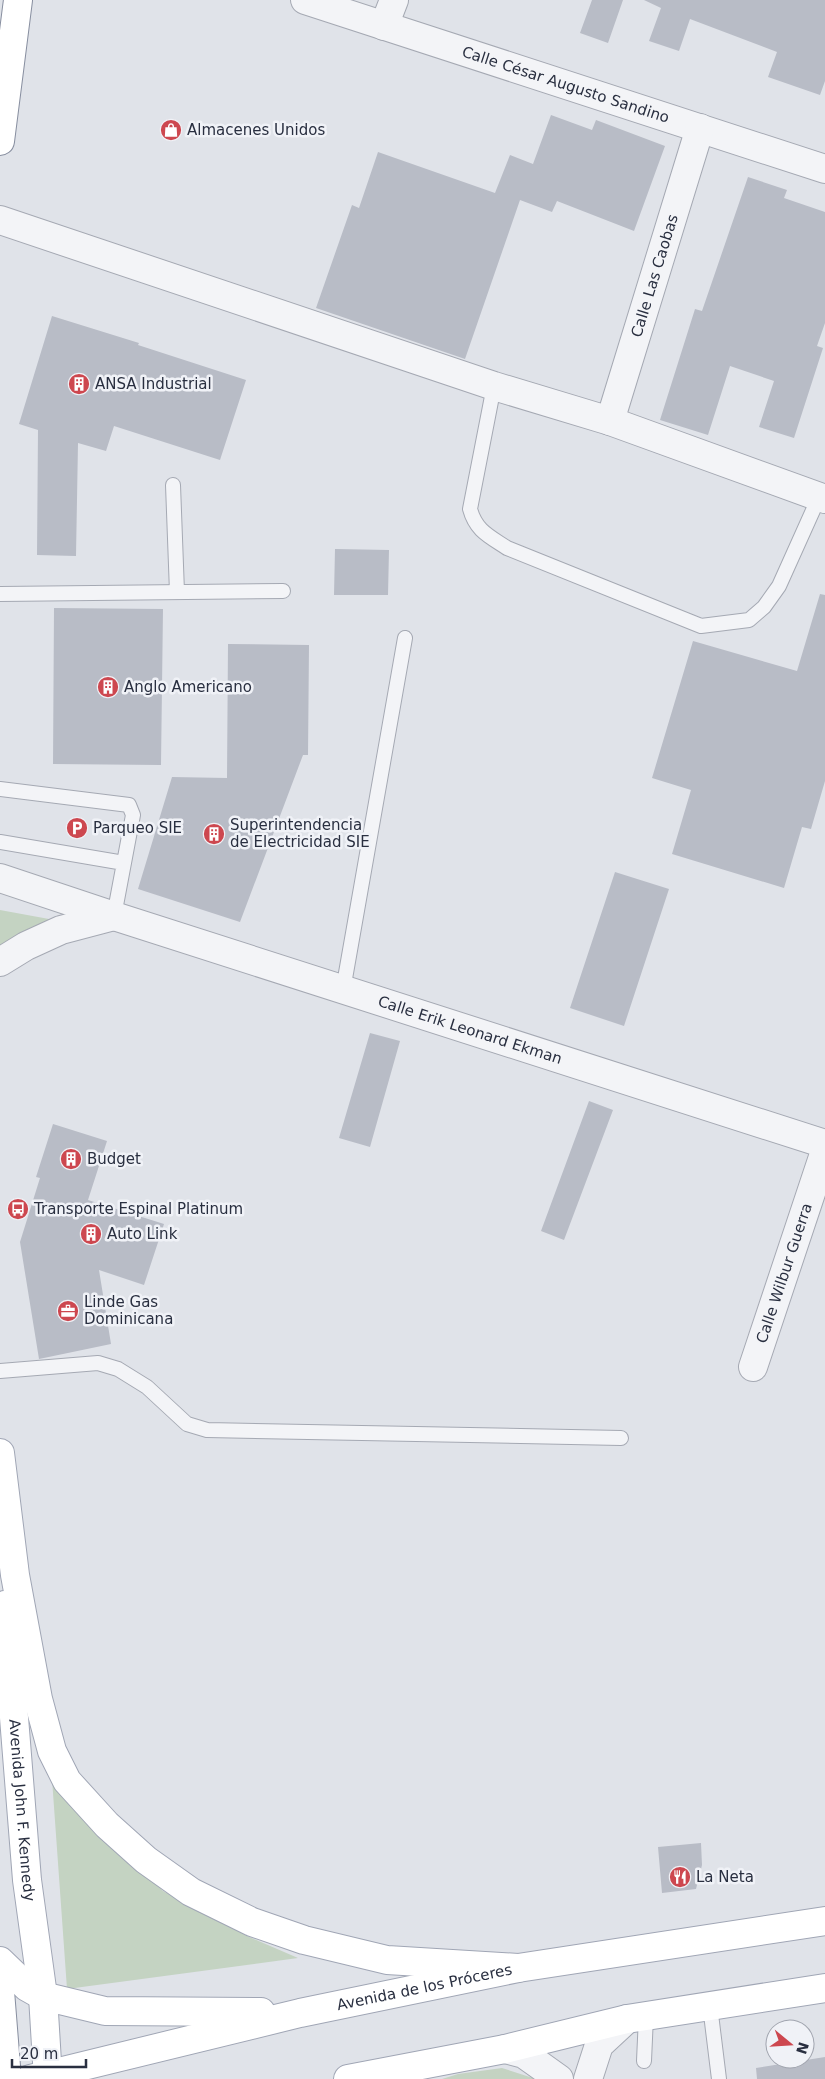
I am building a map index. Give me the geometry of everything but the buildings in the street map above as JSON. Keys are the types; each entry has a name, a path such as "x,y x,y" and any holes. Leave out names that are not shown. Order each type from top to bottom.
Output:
{"main road":[{"path":"0,140 18,0"},
{"path":"0,1452 15,1575 38,1699 50,1742 67,1781 107,1825 146,1860 191,1892 252,1922 304,1940 387,1960 518,1968"},
{"name":"Avenida John F. Kennedy","path":"0,1542 27,1880 43,1996 42,2078"},
{"name":"Avenida de los Próceres","path":"42,2078 300,2012 518,1968 825,1920"},
{"path":"0,1962 27,1987 43,1996 105,2011 300,2012"},
{"path":"348,2079 505,2049 637,2018 825,1988"},
{"path":"0,1991 7,2079"},
{"path":"369,2079 396,2069"}],"street":[{"name":"Calle César Augusto Sandino","path":"305,0 825,169"},
{"path":"384,26 394,0"},
{"name":"Calle Las Caobas","path":"610,421 700,128"},
{"path":"0,220 494,386 610,421 822,498"},
{"name":"Calle Erik Leonard Ekman","path":"0,878 825,1144"},
{"path":"0,962 26,946 61,930 114,916"},
{"name":"Calle Wilbur Guerra","path":"753,1368 825,1152"},
{"path":"588,2079 600,2045 637,2018"},
{"path":"505,2049 524,2054 559,2079"}],"lane":[{"path":"494,386 470,509 473,523 484,533 507,548 701,626 749,620 764,607 778,586 822,498"},
{"path":"173,485 177,592"},
{"path":"0,594 283,590"},
{"path":"343,990 405,638"},
{"path":"0,789 129,806 133,815 114,916"},
{"path":"0,842 124,863"},
{"path":"0,1371 98,1363 118,1369 147,1387 187,1424 207,1430 621,1438"},
{"path":"798,1992 825,1999"},
{"path":"710,2006 719,2079"},
{"path":"637,2018 644,2062"}],"green space":[{"path":"0,910 49,919 41,932 35,937 15,944 0,946"},
{"path":"52,1779 95,1825 163,1891 247,1936 298,1958 67,1989"},
{"path":"502,2068 536,2079 442,2079 458,2074"}],"place":[{"name":"Almacenes Unidos","path":"171,130"},
{"name":"ANSA Industrial","path":"79,384"},
{"name":"Anglo Americano","path":"108,687"},
{"name":"Parqueo SIE","path":"77,828"},
{"name":"Superintendencia de Electricidad SIE","path":"214,834"},
{"name":"Budget","path":"71,1159"},
{"name":"Transporte Espinal Platinum","path":"18,1209"},
{"name":"Auto Link","path":"91,1234"},
{"name":"Linde Gas Dominicana","path":"68,1311"},
{"name":"La Neta","path":"680,1877"}]}
